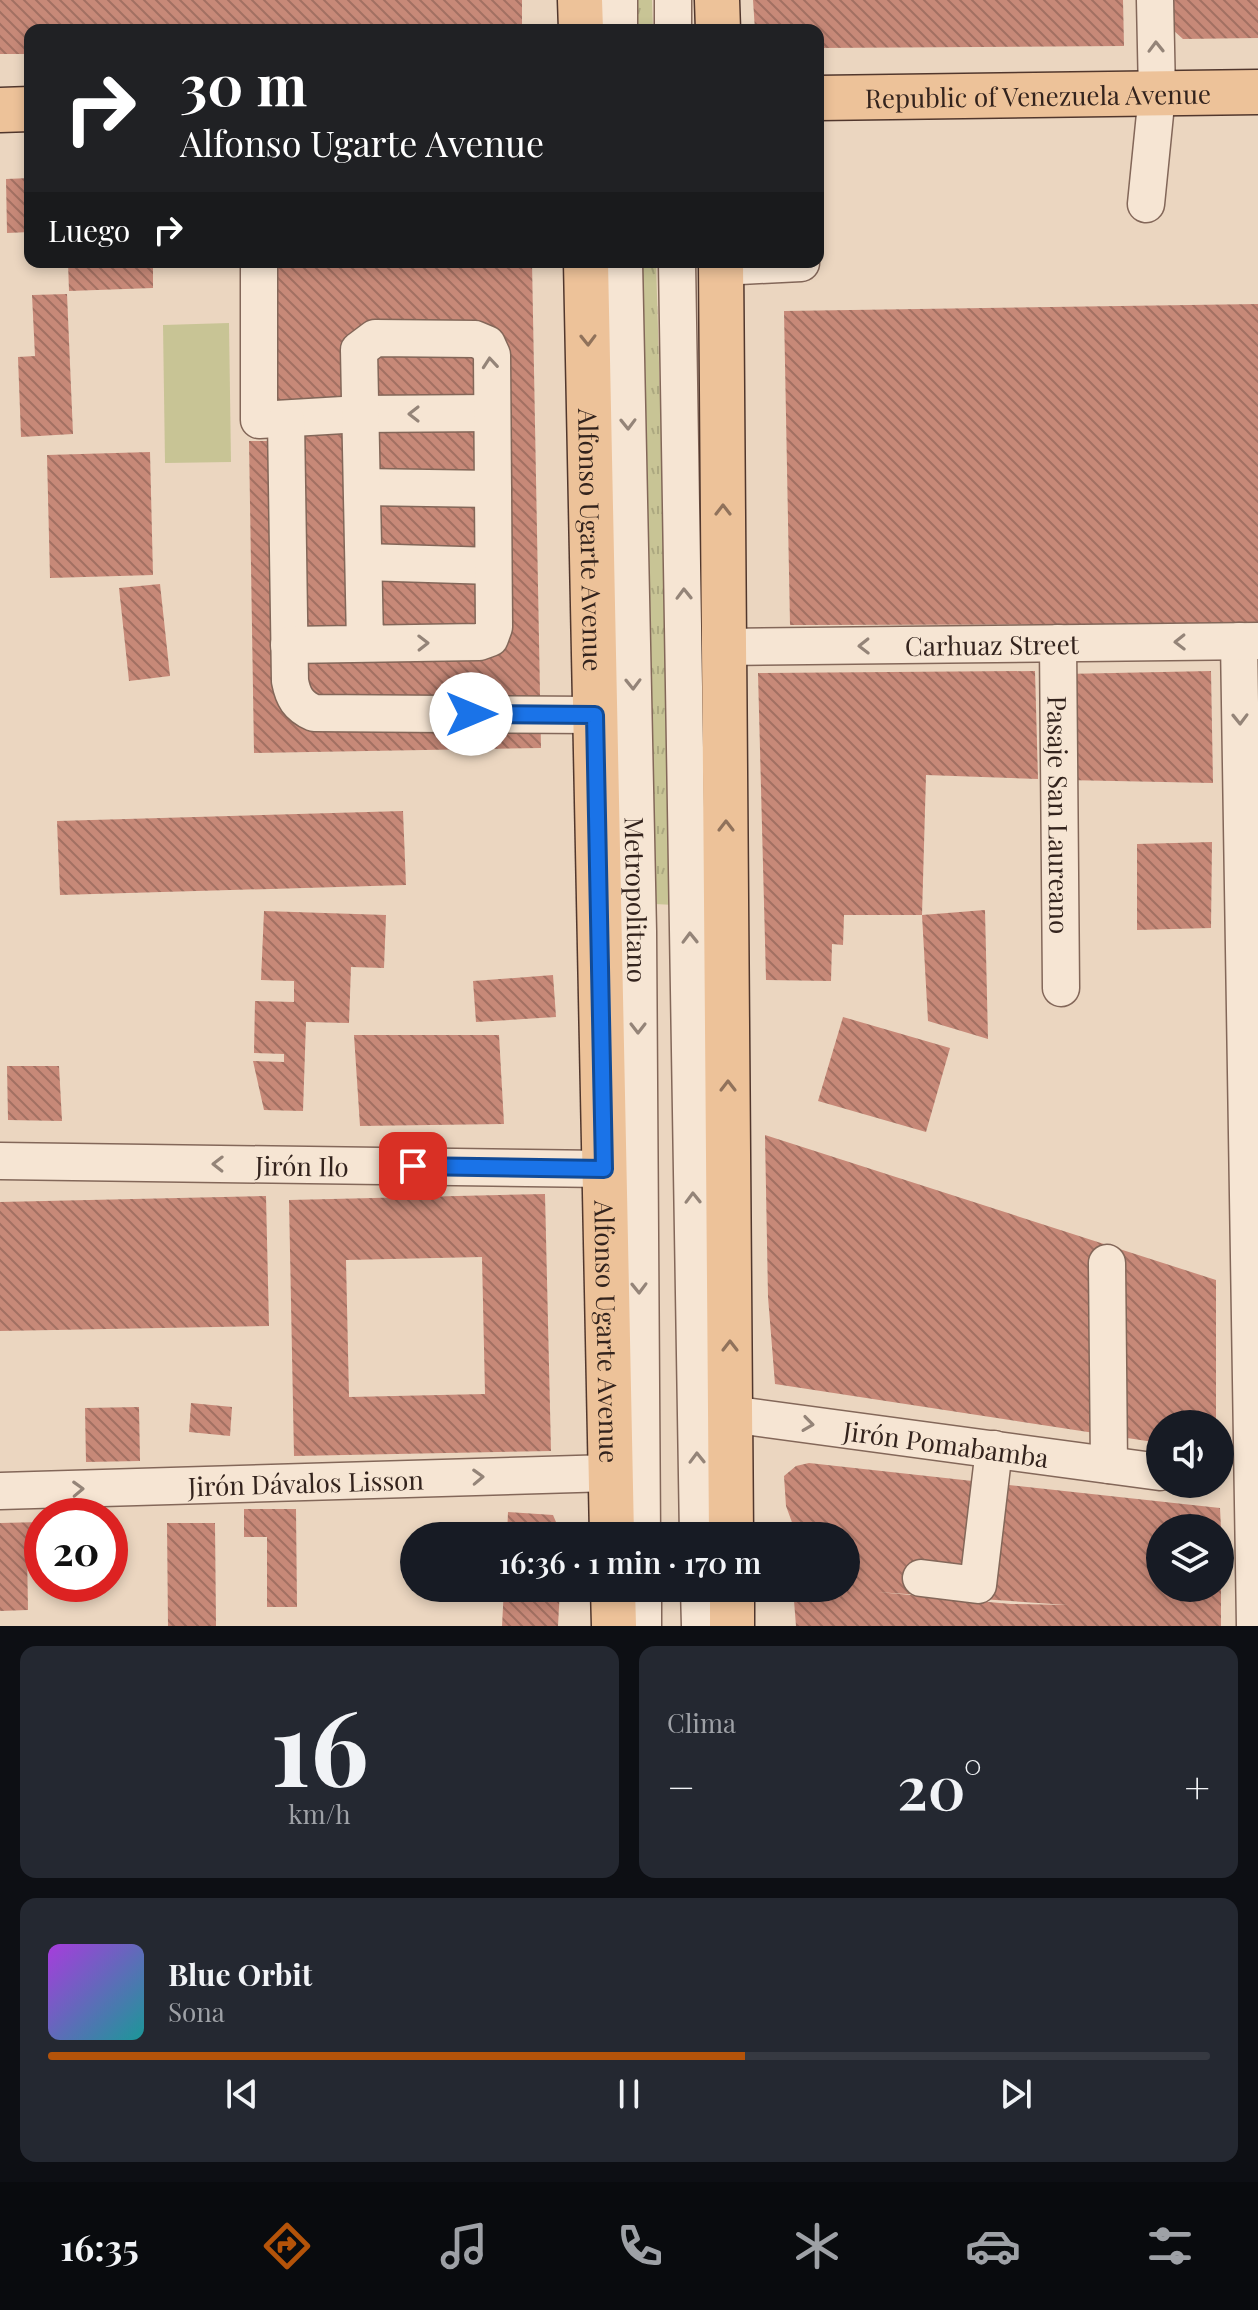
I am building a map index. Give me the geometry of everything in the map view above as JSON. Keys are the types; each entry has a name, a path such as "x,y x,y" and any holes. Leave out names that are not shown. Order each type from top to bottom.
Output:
{"main road":[{"path":"580,0 581,24"},
{"path":"717,0 718,24"},
{"name":"Republic of Venezuela Avenue","path":"824,98 1258,92"},
{"path":"0,110 24,109"},
{"name":"Alfonso Ugarte Avenue","path":"586,268 612,1522"},
{"path":"721,268 731,1522"},
{"path":"613,1602 614,1626"},
{"path":"732,1602 732,1626"}],"street":[{"path":"619,0 619,24"},
{"path":"673,0 673,24"},
{"path":"1146,204 1157,94 1155,0"},
{"path":"260,268 293,695 301,707 314,713 595,715"},
{"name":"Metropolitano","path":"624,268 638,931 642,1522"},
{"name":"Metropolitano","path":"677,268 698,1522"},
{"path":"289,645 365,644 479,642 490,638 494,627 492,355 487,344 475,339 375,338 359,350 365,644"},
{"path":"273,420 360,414 492,413"},
{"path":"362,487 493,489"},
{"path":"364,562 493,566"},
{"path":"1248,641 1243,1483 1255,1626"},
{"name":"Carhuaz Street","path":"724,647 1248,641"},
{"name":"Pasaje San Laureano","path":"1058,643 1061,988"},
{"name":"Jirón Ilo","path":"0,1161 604,1169"},
{"path":"1107,1263 1109,1465"},
{"name":"Jirón Pomabamba","path":"730,1414 1146,1470"},
{"path":"921,1578 978,1585 994,1449"},
{"name":"Jirón Dávalos Lisson","path":"0,1491 611,1473"},
{"path":"643,1602 643,1626"},
{"path":"699,1602 700,1626"}],"green space":[{"path":"632,0 652,0 653,24 632,24"},
{"path":"634,268 656,268 675,905 654,904"},
{"path":"229,323 231,462 165,463 163,325"}],"building":[{"path":"0,0 522,0 522,24 24,24 24,54 0,54"},
{"path":"753,0 1123,0 1124,46 824,48 824,24 755,24"},
{"path":"1168,0 1258,0 1258,38 1183,39 1173,30"},
{"path":"24,178 24,232 7,233 6,179"},
{"path":"68,268 153,268 153,288 69,291"},
{"path":"268,268 532,268 541,748 254,753 249,441 272,441"},
{"path":"67,294 73,434 21,437 18,357 35,356 32,295"},
{"path":"1258,304 1258,624 790,625 784,311"},
{"path":"150,452 153,575 50,578 47,455"},
{"path":"160,584 170,676 129,681 119,588"},
{"path":"1035,671 1038,779 926,775 922,915 844,915 843,945 832,944 831,981 766,980 758,673"},
{"path":"1211,671 1213,783 1065,780 1064,674"},
{"path":"403,811 406,885 60,895 57,821"},
{"path":"1212,842 1211,928 1137,930 1137,844"},
{"path":"985,910 988,1039 928,1021 922,915"},
{"path":"264,911 386,915 384,968 351,967 349,1023 306,1022 303,1111 264,1110 253,1061 284,1062 284,1054 254,1053 255,1001 294,1002 294,981 261,980"},
{"path":"553,975 556,1017 476,1022 473,981"},
{"path":"843,1017 950,1048 926,1132 818,1101"},
{"path":"354,1035 499,1035 504,1124 360,1126"},
{"path":"7,1066 59,1066 62,1121 8,1120"},
{"path":"765,1135 1216,1280 1216,1410 1146,1410 1146,1441 775,1384 768,1297"},
{"path":"545,1194 551,1451 294,1456 289,1200","holes":["482,1257 485,1394 349,1397 346,1260"]},
{"path":"266,1196 269,1326 0,1331 0,1202"},
{"path":"191,1403 232,1407 230,1436 189,1432"},
{"path":"139,1407 140,1461 86,1462 85,1408"},
{"path":"809,1463 1220,1508 1220,1514 1146,1514 1146,1602 1221,1602 1221,1626 796,1626 794,1602 860,1602 860,1522 792,1522 786,1506 784,1476 796,1466","holes":["877,1592 1068,1605 1011,1604"]},
{"path":"244,1509 296,1509 297,1607 267,1607 267,1537 244,1537"},
{"path":"508,1512 553,1515 556,1522 508,1522"},
{"path":"24,1522 24,1602 28,1602 28,1610 0,1611 0,1523"},
{"path":"167,1523 215,1523 216,1626 168,1626"},
{"path":"503,1602 559,1602 558,1626 502,1626"}],"route":[{"path":"413,1166 604,1169 595,715 471,714"}]}
